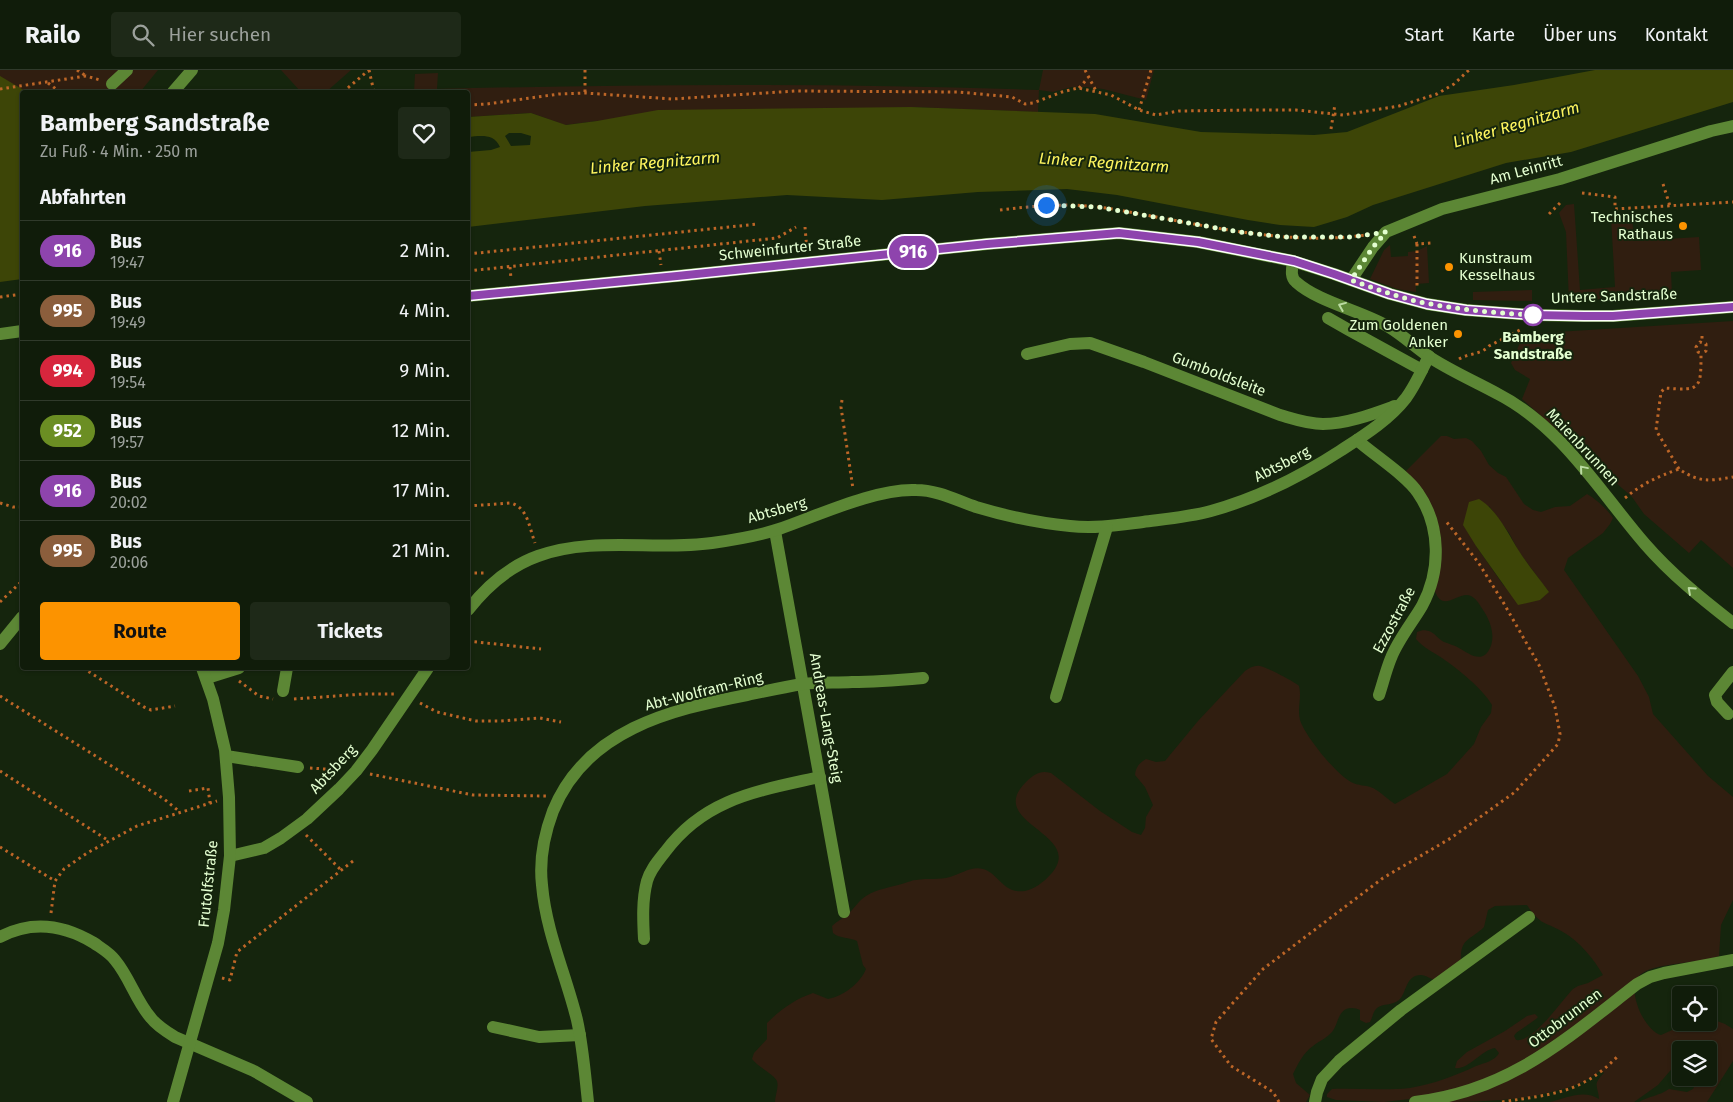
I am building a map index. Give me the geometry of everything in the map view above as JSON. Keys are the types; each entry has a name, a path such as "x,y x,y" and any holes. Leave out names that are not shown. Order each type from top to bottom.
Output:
{"street":[{"path":"112,84 127,70"},
{"path":"175,90 192,70"},
{"name":"Am Leinritt","path":"1351,280 1373,247 1386,232 1442,209 1542,184 1711,130 1733,126"},
{"name":"Schweinfurter Straße","path":"470,296 987,244 1119,233 1198,242 1294,261"},
{"name":"Untere Sandstraße","path":"1294,261 1418,302 1466,310 1526,314 1613,316 1733,307"},
{"name":"Maienbrunnen","path":"1294,261 1293,279 1298,284 1311,292 1388,326 1429,356 1466,378 1497,393 1529,413 1548,429 1646,545 1693,591 1733,623"},
{"path":"1328,318 1422,370"},
{"path":"0,334 20,332"},
{"name":"Gumboldsleite","path":"1027,354 1070,344 1090,343 1137,359 1280,415 1321,424 1340,422 1400,405"},
{"name":"Abtsberg","path":"470,607 477,598 505,574 518,565 539,555 568,548 595,546 687,546 713,543 775,530 890,492 930,491 979,508 1035,522 1072,527 1107,527 1210,511 1255,497 1293,480 1357,440 1400,405 1408,396 1429,356"},
{"name":"Ezzostraße","path":"1357,440 1407,481 1417,492 1428,509 1436,549 1435,568 1430,587 1422,605 1391,658 1379,695"},
{"path":"1056,697 1107,527"},
{"name":"Andreas-Lang-Steig","path":"775,530 844,912"},
{"path":"0,644 20,619"},
{"path":"205,673 227,670"},
{"path":"283,691 288,670"},
{"name":"Abtsberg","path":"230,856 264,848 297,827 333,795 356,771 427,670"},
{"path":"1728,714 1717,702 1715,695 1733,672"},
{"name":"Frutolfstraße","path":"173,1102 210,975 224,910 230,856 226,756 205,673"},
{"name":"Abt-Wolfram-Ring","path":"588,1102 580,1035 549,928 542,886 542,851 549,822 560,796 575,772 595,752 639,725 662,716 724,700 803,684 923,678"},
{"path":"226,756 298,767"},
{"path":"644,939 644,902 647,880 654,865 680,834 698,818 734,798 756,791 820,777"},
{"path":"1315,1102 1322,1079 1338,1061 1401,1010 1529,917"},
{"path":"0,937 15,930 49,926 66,929 83,937 114,958 151,1018 163,1030 254,1071 307,1102"},
{"name":"Ottobrunnen","path":"1415,1102 1435,1099 1480,1086 1522,1068 1556,1046 1637,984 1650,977 1733,960"},
{"path":"493,1028 539,1038 580,1035"}],"path":[{"path":"77,70 86,76 112,84"},
{"path":"345,90 369,70 374,90"},
{"path":"585,70 585,93"},
{"path":"1085,70 1096,91"},
{"path":"1139,110 1151,70"},
{"path":"470,105 559,94 585,93 672,99 796,91 949,92 1012,97 1025,104 1078,88 1111,95 1139,110 1156,115 1179,111 1252,110 1296,110 1343,114 1399,106 1436,94 1454,84 1468,70"},
{"path":"0,88 42,84 86,76"},
{"path":"1078,88 1088,78"},
{"path":"48,83 57,90"},
{"path":"1332,129 1335,104"},
{"path":"1663,184 1670,206"},
{"path":"1582,193 1615,197 1615,210 1733,202"},
{"path":"1549,214 1562,202"},
{"path":"1000,210 1046,205 1098,207 1240,232 1283,237 1351,237 1386,232"},
{"path":"470,254 758,224"},
{"path":"470,271 777,238 796,227"},
{"path":"805,227 809,263"},
{"path":"1423,244 1432,243"},
{"path":"1417,244 1418,302"},
{"path":"0,297 20,294"},
{"path":"1478,354 1520,330 1526,314"},
{"path":"1702,336 1702,342"},
{"path":"1701,353 1704,353 1707,349 1706,344 1702,342"},
{"path":"1702,342 1696,347 1698,352 1701,353 1701,377 1695,388 1689,390 1665,388 1661,392 1656,430 1678,469 1690,477 1702,481 1733,477"},
{"path":"842,400 841,406 856,502"},
{"path":"1628,495 1643,484 1678,469"},
{"path":"0,503 20,507"},
{"path":"470,506 511,503 518,505 525,514 535,543"},
{"path":"1279,1102 1273,1092 1231,1066 1211,1039 1216,1022 1263,969 1383,878 1451,838 1515,792 1558,744 1560,734 1555,707 1539,666 1478,562 1447,521 1439,514 1428,509"},
{"path":"0,602 20,582"},
{"path":"470,642 541,649"},
{"path":"86,670 151,710 175,706"},
{"path":"235,670 242,684 259,696 267,698"},
{"path":"299,698 391,693 408,698 437,712 476,721 540,718 561,722"},
{"path":"0,696 164,799 180,812"},
{"path":"298,767 356,771 473,795 560,796"},
{"path":"0,771 109,841"},
{"path":"189,791 208,788 210,803"},
{"path":"49,926 55,881 64,869 137,826 229,797"},
{"path":"297,827 341,870"},
{"path":"0,847 55,881"},
{"path":"210,975 230,980 237,952 353,861"},
{"path":"1502,1102 1551,1095 1569,1090 1603,1071 1618,1056"}],"shaded area":[{"path":"0,70 158,70 142,90 20,90 20,98 0,153"},
{"path":"281,70 351,70 328,90 299,90"},
{"path":"1043,70 1154,70 1146,100 1103,89 1086,87 1072,87 1053,92 1039,90"},
{"path":"438,73 437,89 738,85 1039,90 1038,112 911,107 597,121 565,125 531,113 470,117 470,90 414,90 415,74"},
{"path":"1574,204 1580,290 1615,287 1611,217 1632,216 1634,241 1699,237 1701,270 1671,272 1672,295 1569,301 1566,232 1559,213 1566,205"},
{"path":"1390,245 1391,257 1408,256 1408,252 1417,251 1427,246 1429,283 1416,284 1416,292 1397,289 1370,279 1384,250"},
{"path":"1532,290 1532,301 1473,300 1473,292"},
{"path":"1733,321 1733,568 1701,540 1689,553 1644,514 1632,497 1522,399 1530,379 1515,370 1511,363 1524,334"},
{"path":"1441,436 1454,439 1466,438 1472,441 1481,451 1489,465 1506,477 1524,504 1533,510 1541,512 1555,507 1570,506 1587,494 1601,504 1613,518 1603,533 1568,558 1564,570 1638,676 1649,697 1653,714 1708,776 1733,797 1733,900 1721,925 1719,956 1648,970 1636,980 1635,988 1635,998 1643,1017 1655,1032 1661,1035 1672,1030 1717,1031 1717,1021 1733,1029 1733,1061 1707,1102 1639,1102 1669,1089 1687,1092 1695,1086 1717,1086 1717,1041 1672,1041 1672,1069 1658,1085 1634,1102 1550,1102 1581,1094 1599,1099 1597,1083 1604,1073 1601,1070 1577,1084 1534,1096 1494,1101 1427,1102 1486,1087 1567,1032 1507,1072 1436,1096 1384,1102 1336,1100 1327,1097 1327,1094 1332,1089 1390,1089 1419,1086 1444,1079 1489,1061 1499,1053 1495,1048 1485,1052 1465,1066 1455,1068 1457,1061 1467,1052 1505,1031 1527,1016 1535,1014 1538,1017 1514,1036 1516,1040 1531,1035 1547,1020 1573,989 1603,975 1580,945 1563,932 1540,920 1527,905 1495,906 1488,910 1484,927 1464,943 1461,960 1436,980 1421,975 1412,978 1402,997 1393,1003 1377,1008 1370,1022 1366,1023 1360,1020 1360,1010 1358,1009 1350,1008 1343,1011 1332,1032 1306,1052 1293,1074 1296,1083 1310,1095 1306,1102 775,1102 778,1086 776,1079 752,1059 754,1053 767,1039 767,1023 788,1005 806,995 813,993 828,999 845,992 860,980 866,969 863,965 857,941 833,933 832,926 834,924 847,915 866,896 913,880 946,878 970,869 979,868 988,871 1006,886 1017,891 1025,891 1042,883 1050,875 1058,861 1057,849 1048,838 1025,819 1017,808 1017,796 1027,781 1041,772 1051,773 1100,811 1132,832 1141,835 1145,828 1146,817 1153,805 1145,787 1135,775 1138,766 1146,759 1156,762 1165,761 1198,721 1250,668 1256,666 1263,667 1299,686 1299,716 1303,727 1314,745 1337,771 1351,782 1379,791 1395,804 1447,774 1474,744 1481,727 1491,713 1492,705 1483,692 1470,680 1419,642 1416,639 1417,632 1429,631 1444,642 1478,657 1486,654 1489,650 1492,632 1491,625 1478,602 1471,596 1461,596 1447,601 1442,601 1438,598 1435,591 1439,548 1406,471","holes":["1489,506 1509,533 1519,552 1548,591 1540,600 1504,586 1476,546"]}],"water":[{"name":"Linker Regnitzarm","path":"1595,70 1733,70 1733,102 1571,152 1506,163 1373,205 1347,217 1314,227 1280,225 1117,195 1067,189 978,192 882,200 787,195 645,206 470,227 470,152 491,150 500,147 490,137 470,137 470,117 531,113 566,125 658,110 911,107 1095,114 1201,132 1314,135 1347,132 1439,96","holes":["509,133 521,133 531,136 530,145 511,146 505,136"]},
{"path":"0,76 24,90 20,90 20,279 0,282"},
{"path":"1479,499 1497,516 1522,556 1549,592 1540,600 1518,605 1463,525 1469,502"}],"bus line":[{"name":"916","path":"470,296 987,244 1119,233 1198,242 1294,261 1390,294 1427,304 1466,310 1533,315 1613,316 1733,307"}],"place":[{"name":"Technisches Rathaus","path":"1683,226"},
{"name":"Kunstraum Kesselhaus","path":"1449,267"},
{"name":"Bamberg Sandstraße","path":"1533,315"},
{"name":"Zum Goldenen Anker","path":"1458,334"}],"route":[{"path":"1046,205 1098,207 1240,232 1283,237 1351,237 1386,232 1373,247 1351,280 1390,294 1427,304 1466,310 1533,315"}]}
